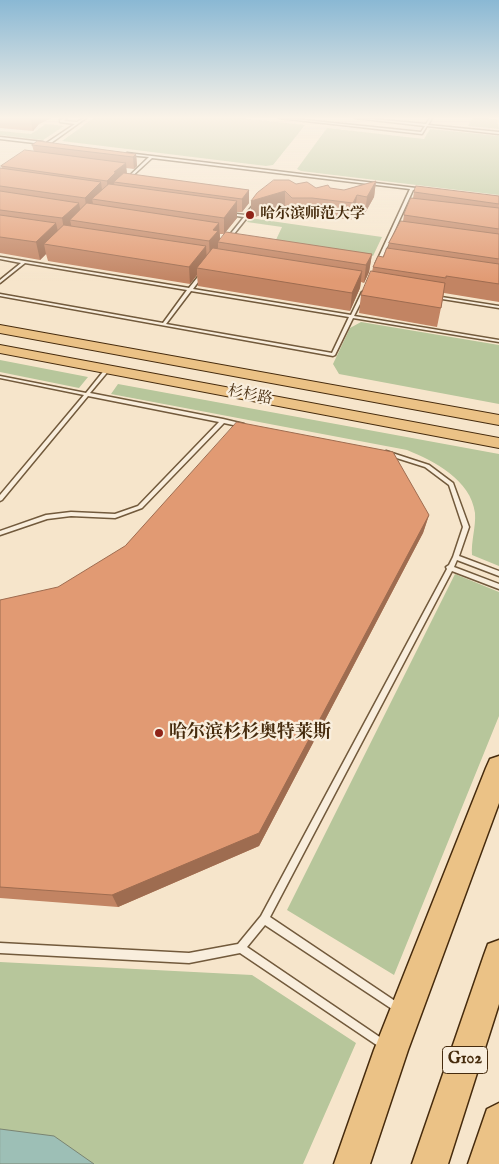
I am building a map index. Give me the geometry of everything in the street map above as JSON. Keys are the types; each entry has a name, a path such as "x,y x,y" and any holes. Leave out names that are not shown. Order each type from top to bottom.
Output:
{"highway":[{"path":"352,1164 391,1050 499,768"},
{"name":"G102","path":"430,1164 499,955"},
{"path":"486,1164 499,1121"}],"main road":[{"name":"杉杉路","path":"0,329 499,420"},
{"name":"杉杉路","path":"0,349 499,443"}],"lane":[{"path":"126,172 134,174"},
{"path":"276,172 422,190"},
{"path":"276,179 281,173"},
{"path":"122,185 134,174"},
{"path":"375,269 412,189"},
{"path":"224,246 258,201"},
{"path":"402,210 412,211"},
{"path":"227,214 246,216"},
{"path":"393,233 403,234"},
{"path":"220,237 239,240"},
{"path":"0,258 499,341"},
{"path":"40,264 47,258"},
{"path":"370,259 389,262"},
{"path":"0,282 24,262"},
{"path":"164,324 206,268"},
{"path":"0,295 333,355 367,286"},
{"path":"433,296 499,307"},
{"path":"0,499 108,369"},
{"path":"0,377 253,427"},
{"path":"0,533 46,517 71,514 115,516 140,507 223,422"},
{"path":"0,948 189,958 241,948 264,919 456,557 466,527 451,484 427,466 400,455 380,451"},
{"path":"456,557 499,574"},
{"path":"449,567 499,587"},
{"path":"264,919 405,1013"},
{"path":"241,948 391,1050"}],"green space":[{"path":"312,172 499,172 499,195"},
{"path":"250,218 382,237 373,256 275,242 282,227 247,222"},
{"path":"361,322 499,345 499,404 339,374 333,364 350,328"},
{"path":"0,360 88,377 79,388 0,372"},
{"path":"118,384 499,454 499,566 472,555 475,513 472,501 459,481 439,466 418,455 407,450 111,394"},
{"path":"455,574 499,592 499,716 394,975 287,910"},
{"path":"0,962 252,975 356,1043 303,1164 0,1164"}],"water":[{"path":"0,1129 54,1136 94,1164 0,1164"}],"building":[{"path":"0,172 31,172 101,182 85,198 0,186"},
{"path":"46,172 116,172 107,181"},
{"path":"124,173 249,190 242,199 114,182"},
{"path":"274,180 289,180 296,184 307,182 316,188 328,185 330,188 344,190 376,181 367,197 357,195 353,203 312,198 292,198 285,191 251,201 257,193"},
{"path":"109,184 237,201 224,218 92,199"},
{"path":"416,186 499,196 499,204 414,192"},
{"path":"0,191 79,203 62,218 0,210"},
{"path":"411,198 499,208 499,229 404,215"},
{"path":"87,203 219,223 213,230 218,231 209,241 70,220"},
{"path":"0,215 56,223 36,242 0,237"},
{"path":"401,221 499,234 499,259 389,243"},
{"path":"64,225 206,246 189,267 44,244"},
{"path":"226,232 372,254 366,265 218,242"},
{"path":"213,248 362,271 352,293 197,268"},
{"path":"387,248 499,264 499,284 373,267 378,256 383,257"},
{"path":"371,271 445,283 441,308 361,295"},
{"name":"哈尔滨杉杉奥特莱斯","path":"237,422 393,452 429,515 259,833 112,895 0,887 0,600 58,587 125,546"}],"place":[{"name":"哈尔滨师范大学","path":"250,215"},
{"name":"哈尔滨杉杉奥特莱斯","path":"159,733"}]}
